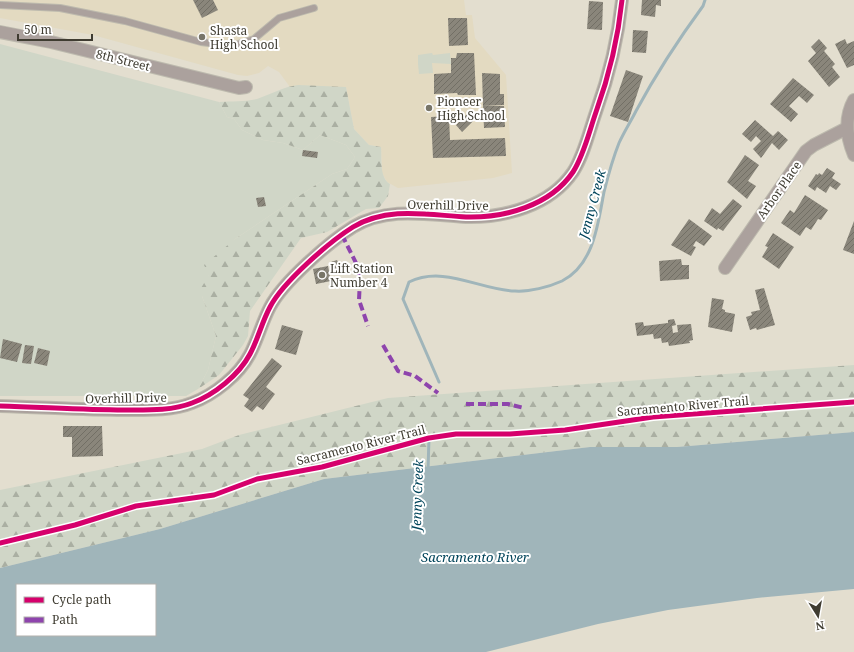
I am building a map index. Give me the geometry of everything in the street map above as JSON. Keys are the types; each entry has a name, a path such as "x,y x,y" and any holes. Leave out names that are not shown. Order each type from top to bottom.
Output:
{"street":[{"name":"Overhill Drive","path":"0,406 138,410 175,407 194,403 220,387 239,370 249,356 263,320 277,295 306,264 351,228 374,218 393,214 416,213 485,217 502,215 527,207 548,196 572,174 581,155 613,58 622,0"},
{"name":"8th Street","path":"0,32 51,42 239,88 246,88"},
{"path":"854,100 847,116 847,128 854,155"},
{"name":"Arbor Place","path":"725,268 806,151 814,144 847,128"}],"lane":[{"path":"0,5 60,8 125,21 201,42 232,46 254,39 279,18 314,8"}],"shaded area":[{"name":"Pioneer High School","path":"0,0 464,0 466,15 472,15 475,38 506,75 512,173 493,178 398,188 387,182 382,173 381,147 369,145 354,129 346,87 290,87 279,72 268,66 259,73 247,76 238,75 93,35 0,18"}],"green space":[{"path":"0,44 219,102 227,117 234,119 242,130 263,140 283,143 303,150 320,135 346,145 355,157 347,169 332,174 235,239 209,275 202,296 216,336 208,370 198,389 186,396 0,396"},
{"path":"450,53 451,64 432,63 433,73 419,74 418,55"},
{"path":"298,85 346,87 354,129 369,145 381,147 381,162 384,177 390,184 388,196 379,208 366,209 327,232 301,238 250,311 248,336 243,345 219,375 198,389 208,370 216,336 202,296 198,293 209,275 204,265 235,239 332,174 347,169 355,157 346,145 320,135 303,150 283,143 263,140 242,130 234,119 227,117 219,102 257,99 282,89"},
{"path":"854,365 854,432 677,447 590,447 324,479 160,529 0,568 0,490 202,449 239,435 388,398"}],"water":[{"name":"Sacramento River","path":"854,432 854,589 757,598 668,610 598,624 486,652 0,652 0,568 160,529 324,479 590,447 677,447"}],"building":[{"path":"193,0 213,0 218,10 202,18"},
{"path":"642,0 661,0 661,6 656,5 655,17 641,15"},
{"path":"589,1 603,2 602,30 587,29"},
{"path":"448,18 467,18 468,45 449,46"},
{"path":"633,30 648,31 646,53 632,52"},
{"path":"819,39 827,48 824,51 835,64 832,67 840,77 829,87 808,61 816,53 811,47"},
{"path":"845,39 847,44 854,41 854,65 847,68 835,44"},
{"path":"457,53 474,53 476,95 458,95 457,93 434,94 434,74 451,73 451,58 456,58"},
{"path":"626,70 643,76 628,122 610,116"},
{"path":"482,73 500,74 500,94 504,94 504,105 483,106"},
{"path":"793,78 814,95 807,103 799,96 789,106 798,114 791,122 770,104"},
{"path":"483,106 504,106 505,127 484,128"},
{"path":"468,113 474,120 462,132 456,125"},
{"path":"449,116 450,140 505,138 506,156 433,158 431,117"},
{"path":"755,120 773,136 778,131 788,140 779,150 772,143 761,158 753,149 761,141 756,136 751,142 742,134"},
{"path":"303,150 318,152 317,158 302,156"},
{"path":"745,155 759,165 748,181 756,186 747,199 727,182"},
{"path":"827,168 835,173 832,178 841,184 836,190 830,186 826,193 817,187 815,191 808,186 816,174 818,175 819,173 822,175"},
{"path":"805,195 828,210 821,220 818,219 811,230 806,227 800,236 781,223 790,210 794,213"},
{"path":"264,197 266,206 258,207 256,198"},
{"path":"733,199 742,206 723,231 718,228 717,230 704,221 712,208 720,214"},
{"path":"689,219 712,236 704,246 696,241 693,246 696,247 691,256 671,245"},
{"path":"854,221 854,254 843,250"},
{"path":"773,233 794,247 779,269 762,257 768,247 765,246"},
{"path":"681,259 682,265 689,265 689,279 660,281 659,261"},
{"path":"337,260 342,270 336,273 331,262"},
{"name":"Lift Station Number 4","path":"328,266 331,281 316,284 313,269"},
{"path":"764,288 775,325 757,330 756,328 750,330 746,317 752,315 751,312 760,310 755,290"},
{"path":"712,298 724,300 722,309 725,310 725,312 735,314 732,332 708,327"},
{"path":"674,319 676,325 672,326 673,333 678,332 677,325 691,324 693,340 689,341 690,343 669,346 668,342 662,343 661,338 654,339 653,334 637,336 635,323 643,322 644,326 668,323 668,320"},
{"path":"282,325 303,331 296,355 275,349"},
{"path":"3,339 22,344 17,362 0,358"},
{"path":"25,345 34,346 31,364 22,363"},
{"path":"38,348 50,351 47,366 34,363"},
{"path":"272,358 282,366 266,387 275,394 263,410 257,406 252,412 244,406 249,399 243,395"},
{"path":"63,426 102,426 103,456 72,457 72,437 63,437"}],"waterway":[{"name":"Jenny Creek","path":"439,382 403,299 409,282 422,277 449,277 502,290 521,291 539,289 562,281 573,274 588,254 593,242 597,230 607,180 619,143 659,70 703,6 705,0"},
{"name":"Jenny Creek","path":"428,470 429,438"}],"marked path":[{"path":"342,235 358,267 360,279 359,300 368,326"},
{"path":"383,345 398,371 415,376 438,393"},
{"path":"466,404 508,404 524,408"}],"cycle path":[{"path":"0,406 93,410 150,410 167,409 192,403 217,390 233,377 250,354 267,313 276,297 307,263 353,227 366,220 394,214 408,213 466,217 496,215 525,208 552,194 573,172 583,151 609,71 618,29 622,0"},
{"name":"Sacramento River Trail","path":"0,543 75,525 136,506 214,495 257,479 322,467 429,438 456,434 510,434 565,430 653,417 854,402"}],"place":[{"name":"Shasta High School","path":"202,37"},
{"name":"Pioneer High School","path":"429,108"},
{"name":"Lift Station Number 4","path":"322,275"}]}
